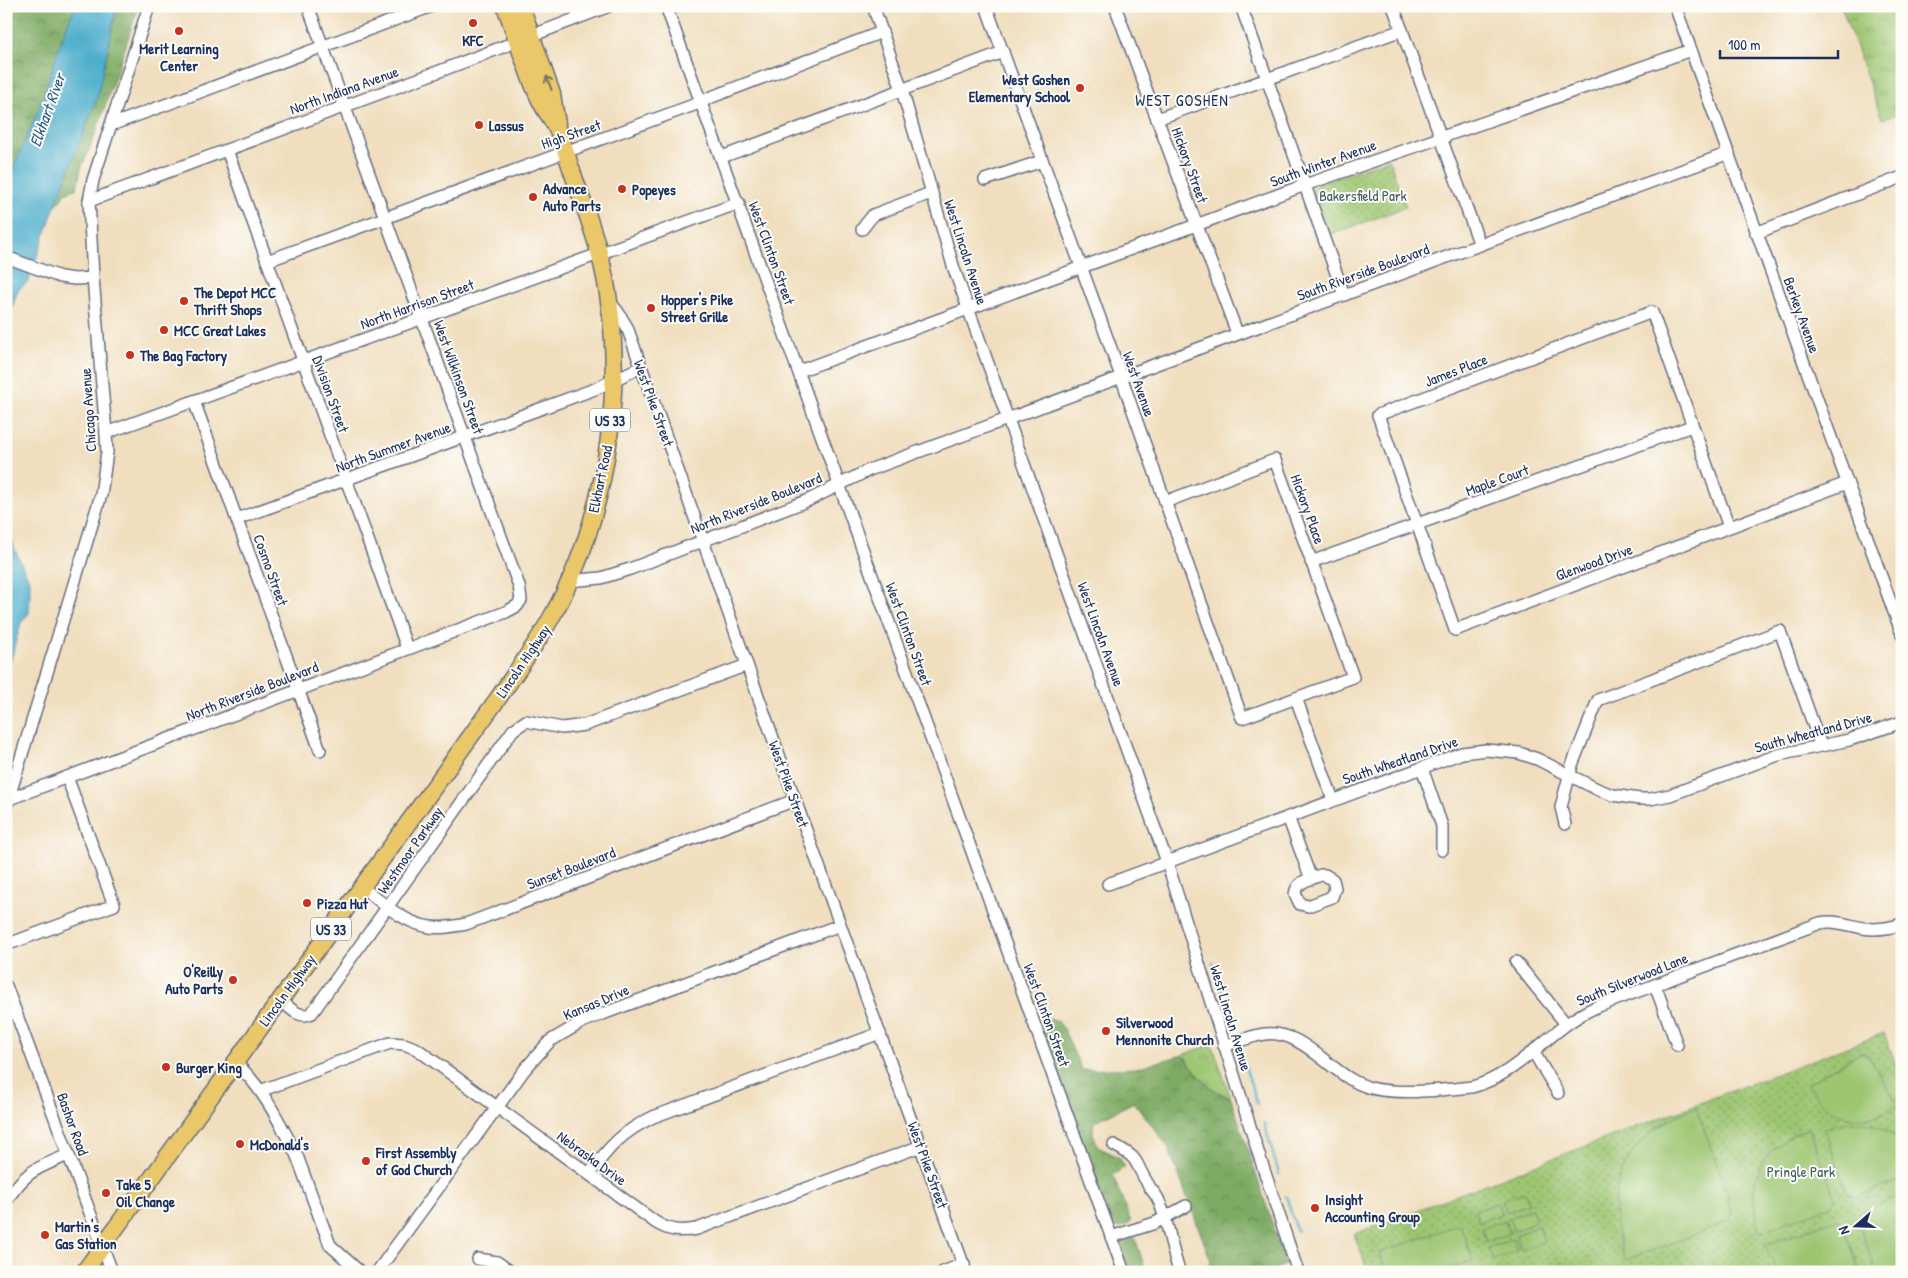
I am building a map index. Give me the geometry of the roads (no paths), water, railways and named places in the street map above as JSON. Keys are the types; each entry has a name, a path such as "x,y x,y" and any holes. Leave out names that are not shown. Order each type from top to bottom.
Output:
{"highway":[{"name":"US 33","path":"505,6 525,38 539,99 558,131 599,254"},
{"path":"521,6 525,38"},
{"name":"Elkhart Road","path":"569,581 593,516 609,435 612,351 608,300 599,254"},
{"name":"Lincoln Highway","path":"84,1272 534,646 551,618 569,581"}],"street":[{"name":"Chicago Avenue","path":"8,803 101,495 106,462 106,433 93,278 89,201 93,180 149,6"},
{"name":"West Wilkinson Street","path":"308,6 521,594 519,604 506,612"},
{"path":"111,125 432,6"},
{"name":"North Indiana Avenue","path":"89,201 440,72 610,6"},
{"name":"West Clinton Street","path":"666,6 1124,1272"},
{"name":"West Lincoln Avenue","path":"873,6 902,90 968,310 1167,862 1267,1182 1298,1272"},
{"name":"West Avenue","path":"986,6 1121,376 1242,718 1353,677"},
{"name":"Hickory Street","path":"1115,6 1237,334"},
{"path":"1241,6 1344,295"},
{"path":"1393,6 1480,245"},
{"name":"Berkey Avenue","path":"1675,6 1902,634"},
{"path":"1157,119 1402,30"},
{"name":"High Street","path":"267,261 702,102 882,32"},
{"name":"South Winter Avenue","path":"799,372 1305,185 1691,50"},
{"path":"722,157 1003,52"},
{"name":"Division Street","path":"227,150 407,648"},
{"name":"South Riverside Boulevard","path":"1007,418 1729,153"},
{"path":"985,180 1042,161"},
{"path":"1756,233 1902,177"},
{"path":"862,229 873,215 932,193"},
{"name":"North Harrison Street","path":"106,433 739,204"},
{"path":"6,257 66,279 93,278"},
{"name":"West Pike Street","path":"608,300 627,327 642,367 702,541 965,1268"},
{"name":"James Place","path":"1417,524 1378,415 1652,312 1692,426"},
{"name":"North Summer Avenue","path":"237,519 594,389 642,367"},
{"name":"Cosmo Street","path":"194,401 320,750"},
{"name":"North Riverside Boulevard","path":"569,581 595,579 612,575 809,500 870,470 1007,418"},
{"path":"1692,426 1729,527"},
{"name":"Maple Court","path":"1312,562 1692,426"},
{"name":"Hickory Place","path":"1165,502 1275,460 1353,677"},
{"name":"Glenwood Drive","path":"1417,524 1455,630 1848,483"},
{"name":"North Riverside Boulevard","path":"8,803 67,777 506,612"},
{"path":"1565,824 1561,807 1569,775 1598,700 1780,631 1821,746"},
{"name":"Westmoor Parkway","path":"280,1000 299,1014 306,1016 312,1013 514,730 522,723 530,721 562,728 585,726 747,665"},
{"path":"1296,698 1333,800"},
{"name":"South Wheatland Drive","path":"1108,884 1462,753 1500,750 1527,755 1613,796 1650,799 1670,795 1778,755 1863,736 1902,722"},
{"path":"1422,768 1442,826 1442,850"},
{"path":"6,945 114,904 67,777"},
{"name":"Sunset Boulevard","path":"362,887 406,918 429,927 448,928 466,924 795,800"},
{"path":"1288,817 1310,879"},
{"name":"South Silverwood Lane","path":"1224,1046 1258,1035 1288,1036 1300,1042 1355,1082 1374,1089 1390,1092 1460,1088 1484,1083 1501,1075 1566,1024 1586,1011 1820,923 1838,921 1872,929 1902,924"},
{"name":"Kansas Drive","path":"378,1272 496,1107 536,1055 550,1041 584,1021 840,925"},
{"path":"1516,962 1566,1024"},
{"path":"1655,985 1677,1045"},
{"name":"Bashor Road","path":"6,986 112,1272"},
{"path":"589,1174 610,1146 637,1125 653,1117 880,1033"},
{"name":"Nebraska Drive","path":"260,1091 390,1043 404,1044 417,1049 655,1222 672,1230 683,1232 706,1226 921,1146"},
{"path":"1533,1051 1558,1093"},
{"path":"235,1062 245,1071 260,1091 297,1156 330,1245 360,1272"},
{"path":"1114,1145 1128,1152 1138,1161 1146,1182 1158,1198 1170,1232 1179,1270"},
{"path":"6,1201 25,1176 40,1167 68,1155"},
{"path":"1112,1237 1146,1227 1186,1206"},
{"path":"478,1259 497,1262 511,1272"},
{"path":"943,1272 965,1268"}],"water":[{"name":"Elkhart River","path":"76,6 117,6 97,98 28,282 18,290 6,325 6,185 38,111 65,30"},
{"path":"6,521 15,550 30,582 30,600 29,613 21,623 6,677"}],"waterway":[{"path":"1213,963 1233,1026"},
{"path":"1241,1053 1257,1104"},
{"path":"1264,1123 1279,1174"},
{"path":"1286,1196 1297,1231"}],"place":[{"name":"KFC","path":"473,23"},
{"name":"Merit Learning Center","path":"179,31"},
{"name":"West Goshen Elementary School","path":"1080,88"},
{"name":"Lassus","path":"479,125"},
{"name":"Popeyes","path":"622,189"},
{"name":"Advance Auto Parts","path":"533,197"},
{"name":"The Depot MCC Thrift Shops","path":"184,301"},
{"name":"Hopper's Pike Street Grille","path":"651,308"},
{"name":"MCC Great Lakes","path":"164,330"},
{"name":"The Bag Factory","path":"130,355"},
{"name":"Pizza Hut","path":"307,903"},
{"name":"O'Reilly Auto Parts","path":"233,980"},
{"name":"Silverwood Mennonite Church","path":"1106,1031"},
{"name":"Burger King","path":"166,1067"},
{"name":"McDonald's","path":"240,1144"},
{"name":"First Assembly of God Church","path":"366,1161"},
{"name":"Take 5 Oil Change","path":"106,1193"},
{"name":"Insight Accounting Group","path":"1315,1208"},
{"name":"Martin's Gas Station","path":"45,1235"}],"district":[{"name":"WEST GOSHEN","path":"1182,100"}],"park label":[{"name":"Bakersfield Park","path":"1363,195"},
{"name":"Pringle Park","path":"1801,1171"}]}
